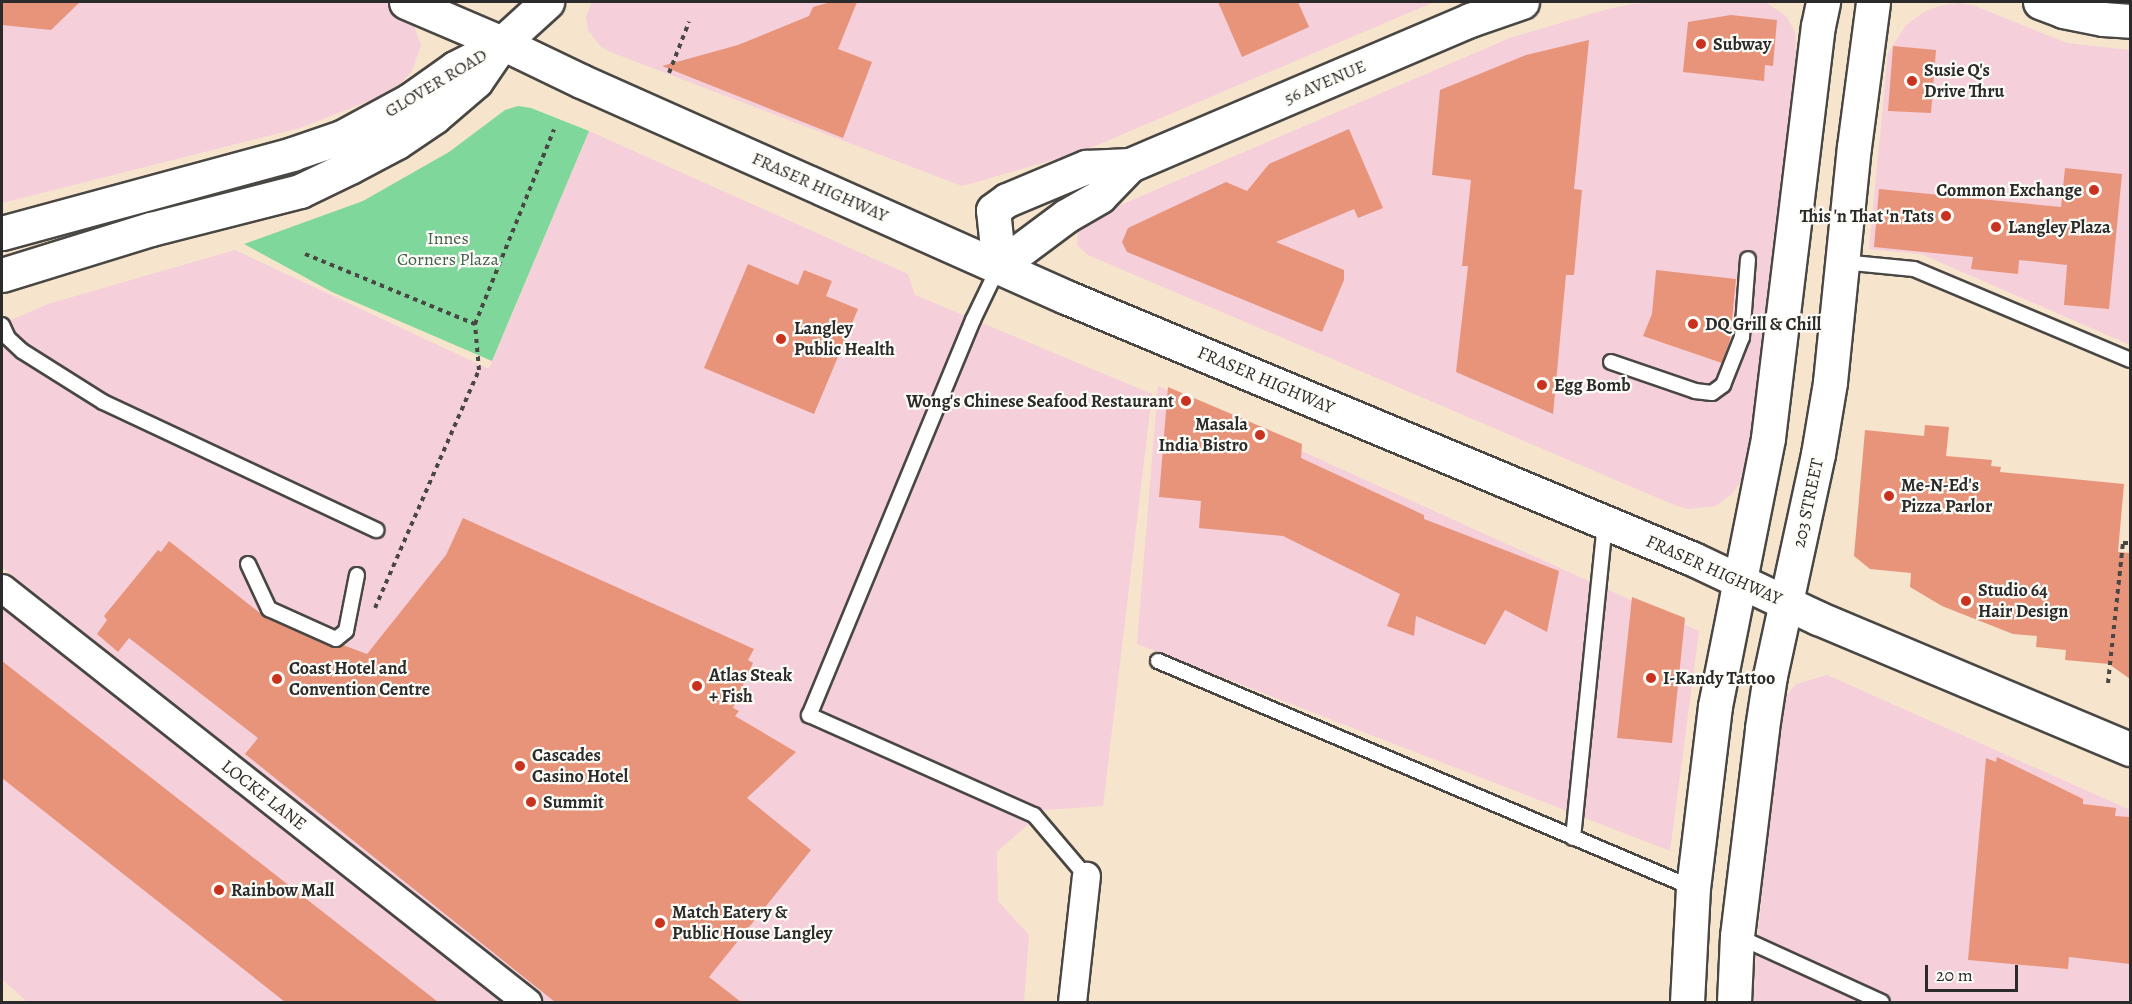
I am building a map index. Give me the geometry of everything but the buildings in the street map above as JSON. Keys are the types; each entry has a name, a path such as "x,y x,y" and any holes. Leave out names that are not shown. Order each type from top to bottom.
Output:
{"main road":[{"name":"FRASER HIGHWAY","path":"406,2 999,266 1605,522 1786,603 2130,749"},
{"path":"502,44 547,2"},
{"name":"56 AVENUE","path":"999,266 993,210 1007,200 1086,167 1130,165 1470,20 1521,2"},
{"path":"1687,1002 1693,888 1714,706 1768,438 1818,26 1823,2"},
{"path":"2040,2 2062,11 2103,20 2130,21"},
{"name":"203 STREET","path":"1734,1002 1737,936 1762,728 1818,454 1830,382 1842,262 1879,6"},
{"name":"GLOVER ROAD","path":"2,233 292,154 342,137 410,100 454,68 502,44"},
{"name":"GLOVER ROAD","path":"2,275 152,230 300,191 397,142 434,117 476,81 502,44"},
{"name":"56 AVENUE","path":"999,266 1066,216 1100,196 1130,165"}],"street":[{"name":"LOCKE LANE","path":"2,588 527,1002"},
{"path":"1072,1002 1086,876"}],"lane":[{"path":"1611,362 1695,391 1712,393 1723,385 1742,337 1748,259"},
{"path":"1842,262 1914,269 2130,360"},
{"path":"999,266 973,320 809,715 1034,815 1086,876"},
{"path":"2,325 8,338 22,351 103,402 376,530"},
{"path":"1573,838 1605,522"},
{"path":"248,564 269,609 336,639 346,631 357,576"},
{"path":"1158,660 1693,888"},
{"path":"1737,936 1882,1002"}],"path":[{"path":"669,72 689,22"},
{"path":"370,619 395,567 479,370 475,324 554,129"},
{"path":"305,254 475,324"},
{"path":"2108,683 2123,543 2130,543"}],"shaded area":[{"path":"2,2 427,2 410,15 421,45 412,71 402,82 374,99 300,128 2,203"},
{"path":"592,2 1434,2 1081,152 962,186 613,53 601,47 588,30 586,17"},
{"path":"1765,2 1786,16 1795,32 1796,54 1757,413 1743,478 1732,494 1715,506 1688,509 1672,504 1088,255 1077,245 1078,232 1090,218 1510,38 1608,9 1632,4"},
{"name":"Langley Plaza","path":"1959,3 1975,6 2067,43 2130,50 2130,345 1921,254 1869,249 1888,53 1906,25 1924,12 1939,6"},
{"path":"589,131 908,274 915,295 1152,394 1103,806 1044,810 997,852 998,901 1029,935 1024,1002 546,1002 2,567 2,324 48,304 235,250 489,369"},
{"path":"1158,386 1699,631 1670,851 1137,644"},
{"path":"2,608 501,1002 27,1002 2,979"},
{"path":"1827,675 2130,810 2130,1002 1752,1002 1779,705 1796,684"}],"green space":[{"name":"Innes Corners Plaza","path":"518,106 531,108 589,131 492,361 332,292 244,244 363,201 449,152 505,110"}],"place":[{"name":"Subway","path":"1701,44"},
{"name":"Susie Q's Drive Thru","path":"1912,81"},
{"name":"Common Exchange","path":"2094,190"},
{"name":"This 'n That 'n Tats","path":"1946,216"},
{"name":"Langley Plaza","path":"1996,227"},
{"name":"DQ Grill & Chill","path":"1693,324"},
{"name":"Langley Public Health","path":"781,339"},
{"name":"Egg Bomb","path":"1542,385"},
{"name":"Wong's Chinese Seafood Restaurant","path":"1186,401"},
{"name":"Masala India Bistro","path":"1260,435"},
{"name":"Me-N-Ed's Pizza Parlor","path":"1889,496"},
{"name":"Studio 64 Hair Design","path":"1966,601"},
{"name":"I-Kandy Tattoo","path":"1651,678"},
{"name":"Coast Hotel and Convention Centre","path":"277,679"},
{"name":"Atlas Steak + Fish","path":"697,686"},
{"name":"Cascades Casino Hotel","path":"520,766"},
{"name":"Summit","path":"531,802"},
{"name":"Rainbow Mall","path":"219,890"},
{"name":"Match Eatery & Public House Langley","path":"660,923"}]}
